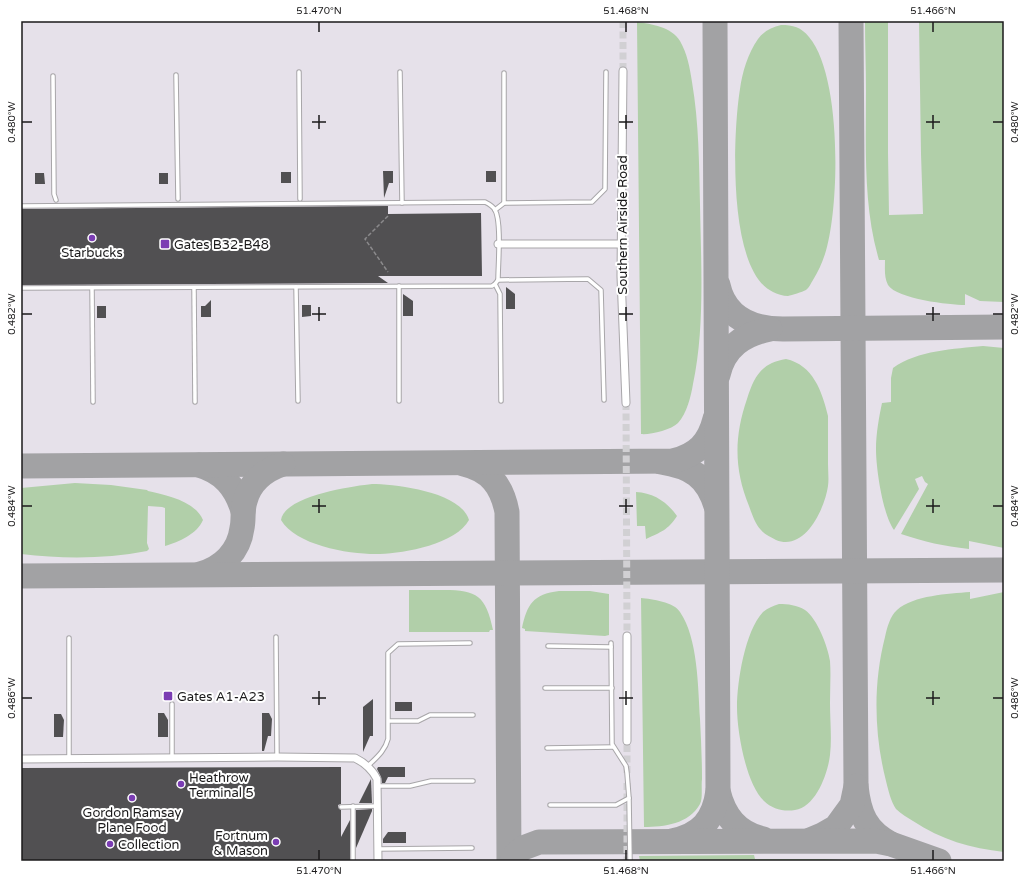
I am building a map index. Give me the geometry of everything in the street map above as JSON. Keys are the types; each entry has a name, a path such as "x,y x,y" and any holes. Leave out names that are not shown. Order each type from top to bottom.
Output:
{"street":[{"name":"Southern Airside Road","path":"623,71 620,276 626,403"},
{"path":"498,244 621,244"},
{"path":"627,636 627,741"},
{"path":"21,759 349,757 361,761 368,766 376,777 378,806 378,861"}],"lane":[{"path":"299,72 300,199"},
{"path":"400,72 402,203"},
{"path":"495,210 504,203 592,202 605,189 606,72"},
{"path":"504,73 504,203"},
{"path":"176,75 178,199"},
{"path":"54,76 54,194 56,200"},
{"path":"21,206 485,202 495,210 498,220 498,280 495,284 486,286 21,288"},
{"path":"498,280 588,279 601,290 604,400"},
{"path":"495,284 500,294 501,401"},
{"path":"399,286 399,401"},
{"path":"296,287 298,401"},
{"path":"92,288 93,402"},
{"path":"194,288 195,402"},
{"path":"276,637 277,757"},
{"path":"69,638 69,759"},
{"path":"368,766 380,754 387,744 389,721 388,653 398,644 470,643"},
{"path":"548,646 611,645 612,739 614,746 626,766 629,798 630,861"},
{"path":"545,688 612,688"},
{"path":"172,704 172,758"},
{"path":"389,721 418,721 430,715 473,715"},
{"path":"547,748 614,746"},
{"path":"377,786 410,786 431,781 473,781"},
{"path":"550,805 616,805 629,798"},
{"path":"341,806 378,806"},
{"path":"353,806 353,861"},
{"path":"378,849 472,848"}],"path":[{"path":"388,216 365,238 388,272"}],"shaded area":[{"path":"21,21 1004,21 1004,861 21,861"}],"green space":[{"path":"865,21 888,21 889,215 923,214 919,21 1004,21 1004,302 980,301 965,294 965,305 948,304 902,294 893,290 888,285 885,276 885,260 879,260 874,240 870,219 866,176"},
{"path":"637,22 667,29 676,36 685,50 694,97 697,128 701,249 701,318 697,363 690,399 684,414 675,426 655,433 645,434 641,434"},
{"path":"781,25 793,26 803,31 809,37 820,56 828,81 833,110 835,142 833,206 830,233 825,254 818,271 808,288 804,291 788,296 773,292 758,279 747,257 740,230 735,167 738,109 741,83 746,63 751,50 760,36 768,30"},
{"path":"983,346 1004,348 1004,548 969,541 969,549 960,548 901,534 928,484 922,476 915,479 919,489 894,530 883,503 877,468 876,449 882,403 891,402 891,378 893,368 914,357 936,351"},
{"path":"786,359 795,362 810,373 823,397 828,416 828,486 823,505 812,526 796,540 786,542 776,540 766,534 755,522 744,492 738,466 738,440 743,413 756,378 760,372 770,364"},
{"path":"75,483 111,485 147,490 187,504 199,513 203,520 192,533 182,540 165,546 165,508 148,506 147,543 149,549 147,551 100,557 53,557 21,554 21,488"},
{"path":"372,484 411,488 441,496 464,510 469,520 453,535 429,546 403,552 368,554 340,551 312,542 288,529 281,520 285,512 294,505 306,499 336,490"},
{"path":"636,492 649,494 660,499 669,506 677,516 667,528 646,539 645,526 637,526"},
{"path":"409,590 455,590 465,591 472,594 483,602 487,609 493,630 490,630 489,632 409,632"},
{"path":"559,591 590,591 609,594 609,635 525,631 525,629 522,628 524,620 529,607 533,602 543,595"},
{"path":"970,592 970,599 1004,592 1004,852 980,848 945,838 924,828 898,811 889,792 879,745 876,709 878,673 886,634 892,615 904,605 922,598"},
{"path":"641,598 668,603 680,612 686,623 694,649 699,692 702,779 700,804 695,811 683,820 668,825 652,827 644,827"},
{"path":"779,604 802,608 814,619 827,648 830,661 831,742 827,771 820,788 809,803 802,808 791,811 778,809 764,801 752,783 744,757 737,718 737,697 740,671 751,631 763,612"},
{"path":"754,855 755,859 825,859 857,861 640,861 639,856"}],"building":[{"path":"383,171 393,171 393,183 389,183 384,198"},
{"path":"486,171 496,171 496,182 486,182"},
{"path":"281,172 291,172 291,183 281,183"},
{"path":"35,173 44,173 45,184 35,184"},
{"path":"159,173 168,173 168,184 159,184"},
{"path":"388,206 388,214 481,213 482,276 378,276 388,283 21,285 21,209"},
{"path":"506,287 515,294 515,309 506,309"},
{"path":"403,294 413,301 413,316 403,316"},
{"path":"211,300 211,317 201,317 201,306 205,306"},
{"path":"302,305 311,305 311,316 302,317"},
{"path":"97,306 106,306 106,318 97,318"},
{"path":"373,699 373,736 370,736 363,752 363,707"},
{"path":"395,702 412,702 412,711 395,711"},
{"path":"158,713 164,713 168,720 168,737 158,737"},
{"path":"262,713 269,713 272,719 271,736 268,736 264,751 262,751"},
{"path":"54,714 61,714 64,720 63,737 54,737"},
{"name":"Heathrow Terminal 5","path":"341,767 341,804 338,805 338,807 341,810 341,837 350,820 350,861 21,861 21,768"},
{"path":"378,767 405,767 405,777 388,777 385,783 382,783 377,769"},
{"path":"371,779 372,803 359,803"},
{"path":"372,809 372,811 356,848 356,810"},
{"path":"388,832 406,832 406,843 383,843 383,839"}],"taxiway":[{"path":"672,841 691,835 704,825 713,810 718,791 715,21"},
{"path":"851,21 856,786 859,805 865,821 875,833 891,844"},
{"path":"718,285 727,306 733,313 751,324 761,327 783,329 1004,327"},
{"path":"718,375 725,357 736,343 752,334 770,329"},
{"path":"21,466 673,461 689,455 701,447 709,435 715,419"},
{"path":"661,462 689,470 703,480 708,487 716,506"},
{"path":"200,574 215,568 233,552 240,537 243,525 243,511 247,494 254,483 264,473 283,464"},
{"path":"464,464 481,470 493,480 502,494 507,512 509,861"},
{"path":"199,465 222,476 237,495 243,511"},
{"path":"21,576 1004,570"},
{"path":"810,840 836,827 852,805 856,786"},
{"path":"718,791 724,808 733,822 746,832 763,839"},
{"path":"512,861 516,854 523,848 539,842 876,841 891,844 939,861"}],"tunnel":[{"path":"623,21 623,71"},
{"path":"626,403 627,636"},
{"path":"627,741 627,773"},
{"path":"627,783 627,861"}],"place":[{"name":"Starbucks","path":"92,238"},
{"name":"Gates B32-B48","path":"165,244"},
{"name":"Gates A1-A23","path":"168,696"},
{"name":"Heathrow Terminal 5","path":"181,784"},
{"name":"Gordon Ramsay Plane Food","path":"132,798"},
{"name":"Fortnum & Mason","path":"276,842"},
{"name":"Collection","path":"110,844"}]}
